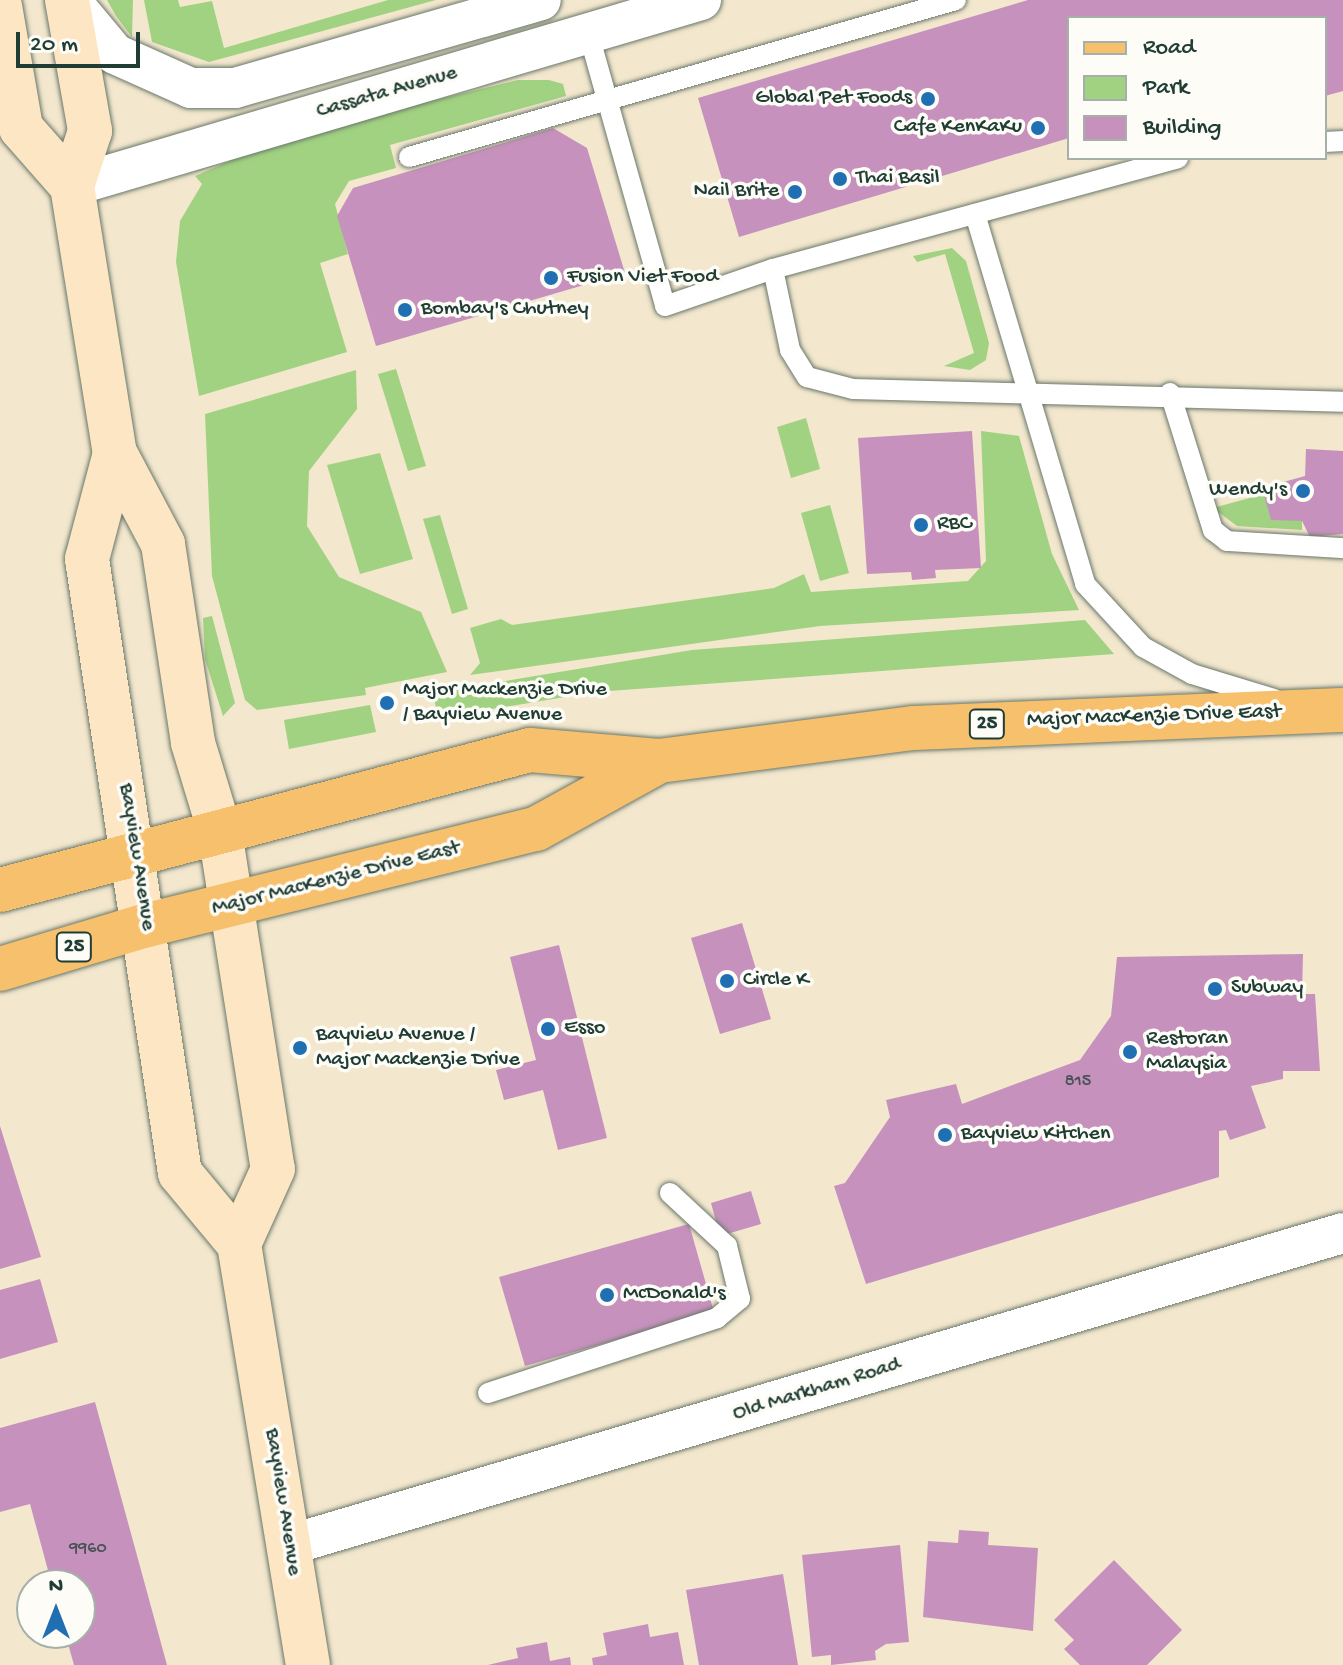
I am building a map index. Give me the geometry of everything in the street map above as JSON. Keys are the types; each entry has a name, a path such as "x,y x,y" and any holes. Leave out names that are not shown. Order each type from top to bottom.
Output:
{"main road":[{"name":"Bayview Avenue","path":"68,0 90,131 72,186 115,453 163,544 193,743 220,832 273,1169 239,1244"},
{"path":"0,6 21,128 72,186"},
{"name":"Bayview Avenue","path":"115,453 87,559 147,925 180,1173 239,1244 308,1665"},
{"name":"Major MacKenzie Drive East","path":"0,890 530,750 659,761 913,728 1334,713"},
{"name":"Major MacKenzie Drive East","path":"0,969 147,925 536,829 659,761"}],"street":[{"path":"68,0 115,54 152,76 191,88 235,88 541,0"},
{"name":"Cassata Avenue","path":"72,186 701,0"},
{"name":"Old Markham Road","path":"289,1545 1343,1233"}],"lane":[{"path":"409,157 956,0"},
{"path":"589,35 665,306 773,269 1171,160"},
{"path":"975,214 1068,544 1106,615 1192,674 1334,713"},
{"path":"773,269 790,350 807,377 853,389 1025,396 1170,393 1343,402"},
{"path":"1170,393 1213,530 1227,541 1343,548"},
{"path":"488,1393 717,1318 740,1299 727,1246 670,1193"}],"green space":[{"path":"107,0 133,0 132,37 116,16"},
{"path":"144,0 178,0 180,7 212,1 224,48 388,0 436,0 209,62 152,42"},
{"path":"518,80 549,80 563,84 566,96 390,145 396,168 349,181 335,204 348,254 320,263 347,352 199,396 176,262 180,221 202,184 195,176 290,135"},
{"path":"952,248 966,261 989,343 986,360 970,370 944,366 974,353 945,254 917,262 913,256"},
{"path":"396,369 426,466 408,471 378,374"},
{"path":"356,370 357,409 309,471 307,526 339,577 421,612 447,672 365,688 366,695 257,710 245,700 212,576 205,414"},
{"path":"806,418 820,469 791,478 777,427"},
{"path":"981,431 1019,436 1052,554 1079,610 820,626 470,675 480,663 470,628 501,619 512,625 774,588 804,574 811,592 968,581 986,561"},
{"path":"380,453 413,559 360,574 327,465"},
{"path":"1264,494 1302,521 1302,530 1237,526 1213,508"},
{"path":"830,505 849,573 820,581 801,513"},
{"path":"440,515 468,609 452,614 423,519"},
{"path":"212,616 235,703 223,716 205,659 203,618"},
{"path":"1085,620 1114,654 595,692 438,718 433,693 692,650"},
{"path":"370,705 376,732 289,749 284,720"}],"building":[{"path":"1028,0 1343,0 1343,91 1327,95 1327,16 1067,16 1067,139 739,237 698,98"},
{"path":"553,128 587,148 625,273 376,346 337,216 353,188"},
{"name":"RBC","path":"972,431 981,568 935,570 936,578 912,580 911,572 867,574 858,438"},
{"name":"Wendy's","path":"1306,449 1343,451 1343,534 1310,537 1302,521 1271,520 1262,488 1305,476"},
{"path":"742,923 771,1019 720,1034 691,938"},
{"path":"559,945 607,1138 558,1150 543,1090 504,1100 496,1070 536,1060 510,957"},
{"path":"1303,954 1302,994 1315,994 1320,1071 1283,1071 1283,1079 1251,1086 1266,1128 1230,1140 1226,1130 1219,1131 1219,1177 866,1284 834,1186 845,1183 890,1117 886,1100 956,1084 962,1104 1080,1060 1111,1016 1117,957"},
{"path":"0,1126 41,1257 0,1269"},
{"path":"751,1191 761,1224 720,1236 711,1203"},
{"name":"McDonald's","path":"689,1224 714,1312 525,1366 499,1277"},
{"path":"40,1279 58,1342 0,1359 0,1290"},
{"path":"95,1402 167,1665 74,1665 70,1649 96,1649 96,1569 48,1569 30,1504 0,1512 0,1428"},
{"path":"959,1530 989,1532 988,1545 1038,1548 1033,1631 923,1617 928,1541 958,1543"},
{"path":"900,1545 909,1642 886,1644 875,1651 876,1660 831,1665 831,1655 812,1657 802,1555"},
{"path":"1114,1560 1182,1630 1147,1665 1080,1665 1064,1649 1074,1640 1054,1620"},
{"path":"783,1574 798,1665 699,1665 686,1590"},
{"path":"648,1624 650,1637 678,1632 684,1665 593,1665 592,1658 607,1655 603,1633"},
{"path":"547,1642 550,1661 570,1657 571,1665 488,1665 518,1658 516,1648"}],"place":[{"name":"Global Pet Foods","path":"928,99"},
{"name":"Cafe KenKaKu","path":"1038,128"},
{"name":"Thai Basil","path":"840,179"},
{"name":"Nail Brite","path":"795,192"},
{"name":"Fusion Viet Food","path":"551,278"},
{"name":"Bombay's Chutney","path":"405,310"},
{"name":"Wendy's","path":"1303,491"},
{"name":"RBC","path":"921,525"},
{"name":"Major Mackenzie Drive / Bayview Avenue","path":"387,703"},
{"name":"Circle K","path":"727,981"},
{"name":"Subway","path":"1215,989"},
{"name":"Esso","path":"548,1029"},
{"name":"Bayview Avenue / Major Mackenzie Drive","path":"300,1048"},
{"name":"Restoran Malaysia","path":"1130,1052"},
{"name":"Bayview Kitchen","path":"945,1135"},
{"name":"McDonald's","path":"607,1295"}]}
